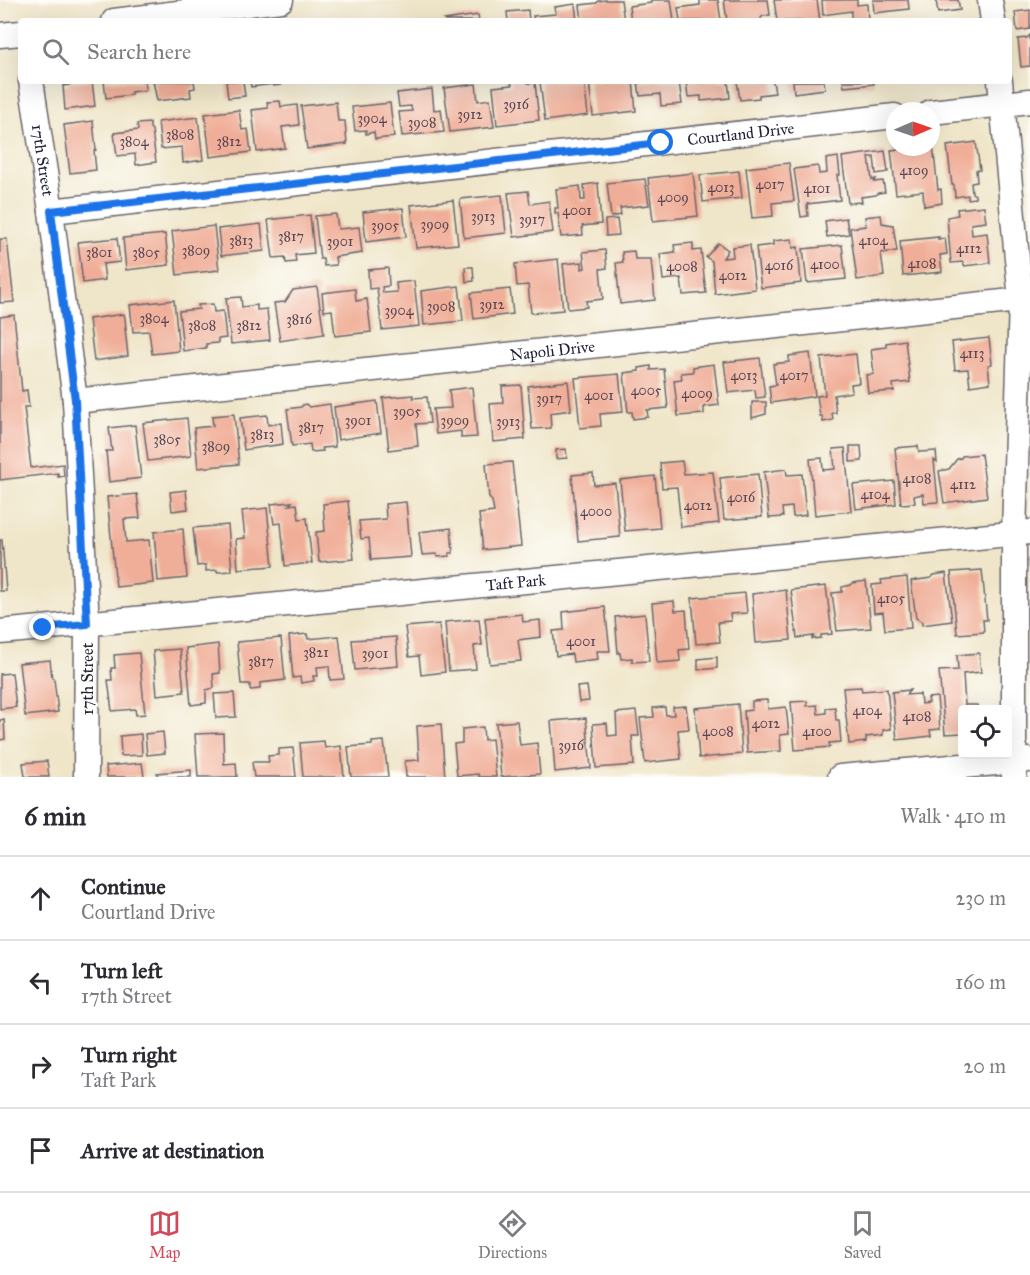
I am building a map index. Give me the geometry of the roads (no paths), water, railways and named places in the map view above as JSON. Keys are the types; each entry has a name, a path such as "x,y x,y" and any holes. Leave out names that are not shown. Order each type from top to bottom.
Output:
{"street":[{"path":"138,18 281,0"},
{"path":"990,0 993,18"},
{"path":"0,35 18,33"},
{"name":"17th Street","path":"30,84 51,211 75,400 87,624 86,777"},
{"path":"840,777 1019,766 1025,299 1001,93"},
{"path":"940,110 1001,93 1030,101"},
{"name":"Courtland Drive","path":"51,211 886,117"},
{"name":"Napoli Drive","path":"75,400 1025,299"},
{"name":"Taft Park","path":"0,632 1022,533"}]}
